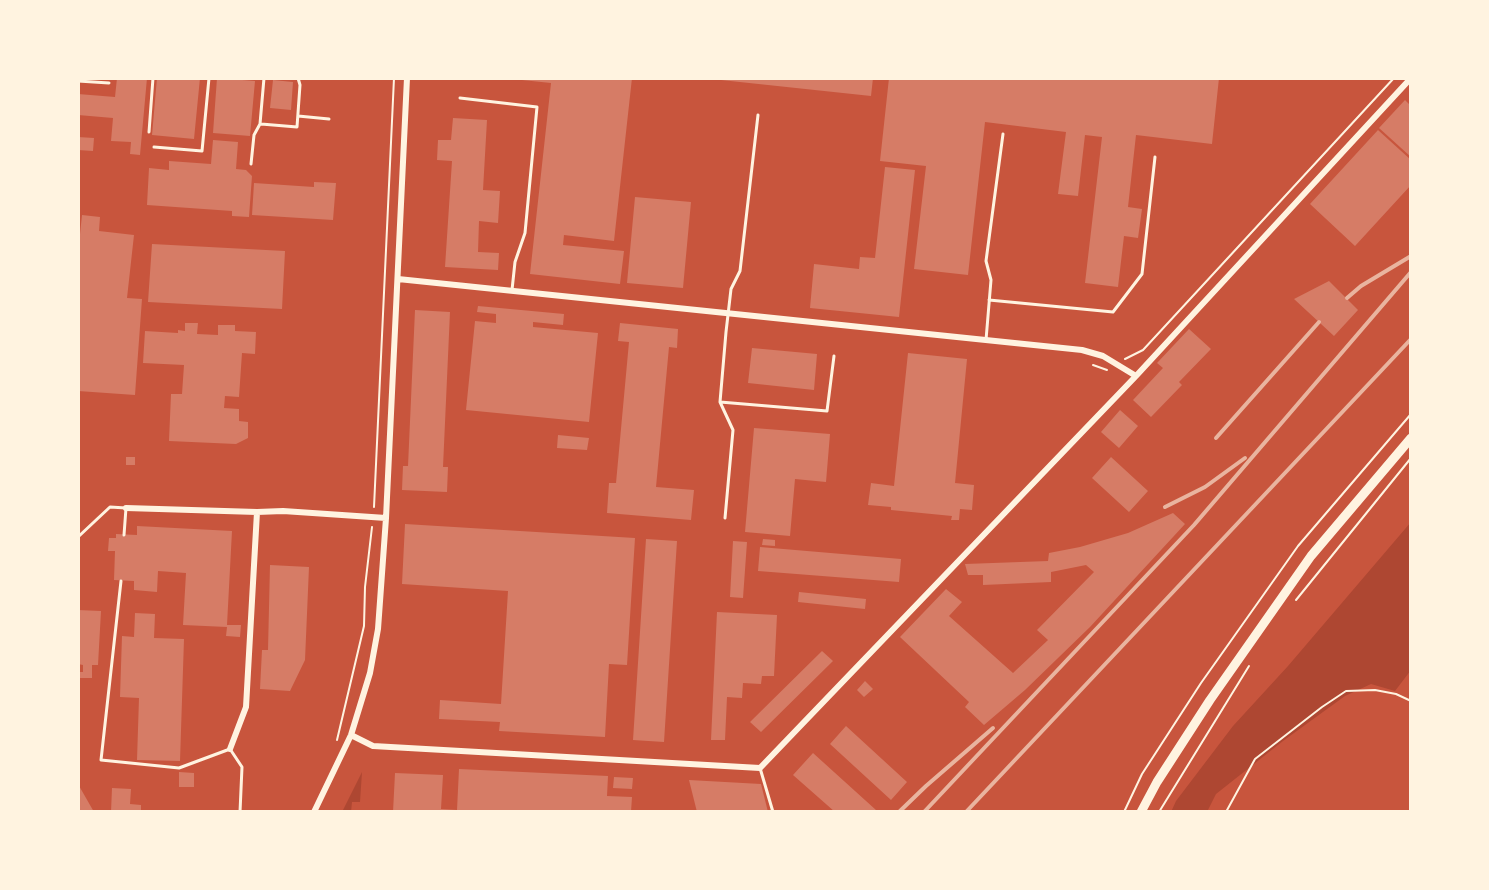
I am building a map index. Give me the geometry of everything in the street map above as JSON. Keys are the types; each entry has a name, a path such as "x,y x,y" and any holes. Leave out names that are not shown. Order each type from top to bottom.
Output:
{"main road":[{"path":"1141,812 1157,782 1210,700 1311,556 1411,438"}],"street":[{"path":"314,812 351,735 370,672 378,629 386,518 407,78"},
{"path":"351,735 373,746 760,768 1136,376 1411,78"},
{"path":"398,279 1082,350 1103,356 1136,376"},
{"path":"126,508 283,511 386,518"},
{"path":"230,750 246,707 257,512"}],"lane":[{"path":"148,132 153,78"},
{"path":"154,147 202,151 209,78"},
{"path":"251,164 254,135 260,124 264,78"},
{"path":"260,124 297,127 300,85 298,78"},
{"path":"78,81 110,83"},
{"path":"460,98 537,106 525,232 515,262 512,290"},
{"path":"725,518 733,430 720,402 731,289 740,271 758,115"},
{"path":"298,116 328,119"},
{"path":"986,340 991,280 987,261 1003,134"},
{"path":"989,300 1113,312 1142,274 1155,158"},
{"path":"720,402 828,411 834,356"},
{"path":"78,537 110,507 126,508 124,535"},
{"path":"122,580 100,760 179,768 230,750 242,768 240,812"},
{"path":"760,768 773,812"}],"path":[{"path":"336,744 364,626 394,78"},
{"path":"1087,362 1106,371 1143,350 1394,78"},
{"path":"384,287 397,288"},
{"path":"1291,606 1411,458"},
{"path":"1159,812 1252,661"},
{"path":"1226,812 1255,759 1346,691 1375,690 1396,694 1411,701"}],"shaded area":[{"path":"1411,522 1411,670 1395,691 1371,684 1345,696 1216,794 1207,812 1171,812 1176,801 1233,726 1288,666"},
{"path":"362,772 360,802 352,802 351,812 342,812"}],"building":[{"path":"117,78 147,78 140,155 130,154 131,142 111,141 113,118 78,115 78,94 115,97"},
{"path":"157,78 200,78 194,139 152,135"},
{"path":"217,78 255,81 250,136 213,133"},
{"path":"522,78 632,78 614,241 564,235 563,245 624,251 620,284 530,274 551,83 522,80"},
{"path":"721,78 873,78 871,96 721,80"},
{"path":"889,78 1219,78 1212,144 1136,135 1128,207 1142,209 1138,238 1124,236 1118,287 1085,283 1102,137 1085,135 1078,196 1058,194 1066,132 985,122 968,275 914,269 926,166 880,161"},
{"path":"273,80 293,82 291,110 270,108"},
{"path":"1405,100 1411,106 1411,157 1379,128"},
{"path":"453,118 487,120 483,190 500,191 498,223 479,221 478,252 499,253 498,270 445,267 452,161 437,160 438,140 451,140"},
{"path":"1378,130 1411,160 1411,185 1355,246 1310,204"},
{"path":"78,137 94,138 93,151 78,150"},
{"path":"213,140 238,142 236,169 246,170 252,176 249,217 232,216 232,211 147,205 149,168 169,170 169,161 211,164"},
{"path":"885,167 915,170 899,317 810,308 814,264 859,269 860,257 875,258"},
{"path":"314,182 336,183 333,220 252,215 254,183 314,187"},
{"path":"635,197 691,202 683,288 627,283"},
{"path":"82,215 100,217 99,231 134,235 127,298 142,299 135,395 78,391 78,234 80,234"},
{"path":"152,244 285,251 282,309 148,302"},
{"path":"1329,281 1358,310 1334,336 1294,299"},
{"path":"478,306 564,314 563,325 533,322 533,327 598,333 589,422 466,410 475,321 496,323 496,314 477,312"},
{"path":"415,310 450,312 443,467 448,467 447,492 402,490 403,466 408,466"},
{"path":"185,323 198,323 197,334 218,335 218,325 235,325 235,331 256,332 255,354 242,353 239,397 225,396 224,408 239,409 239,421 248,422 248,438 236,444 169,441 171,394 182,394 184,365 143,363 145,331 178,333 178,330 185,331"},
{"path":"620,323 678,329 677,348 669,347 656,487 694,490 691,520 607,513 609,483 616,483 629,342 618,341"},
{"path":"1189,329 1211,349 1179,382 1182,385 1151,417 1133,400 1163,368 1157,363"},
{"path":"752,348 817,354 814,390 748,383"},
{"path":"908,353 967,359 955,483 974,485 972,510 960,509 959,520 951,520 952,516 891,510 891,507 868,505 871,483 894,486"},
{"path":"1120,410 1138,426 1119,448 1101,432"},
{"path":"754,428 830,434 826,482 795,479 790,536 745,532"},
{"path":"558,435 589,438 587,450 557,448"},
{"path":"126,457 135,457 135,465 126,465"},
{"path":"1111,457 1148,491 1129,512 1092,478"},
{"path":"1173,513 1185,524 1090,627 1025,690 984,725 965,707 969,702 900,637 946,589 962,602 949,616 1013,673 1048,640 1037,630 1094,572 1086,565 1051,572 1051,582 983,585 983,575 968,575 965,564 1048,561 1049,553 1128,533"},
{"path":"405,524 635,538 627,665 609,664 605,737 499,731 500,722 439,719 440,700 501,704 508,591 402,584"},
{"path":"137,526 232,531 227,625 241,625 240,637 226,636 227,627 183,625 186,573 158,571 157,592 134,590 134,581 114,580 115,551 108,551 109,538 116,538 116,534 137,535"},
{"path":"646,539 677,541 664,742 633,740"},
{"path":"763,539 775,540 775,546 762,545"},
{"path":"733,541 747,542 743,598 730,597"},
{"path":"760,547 901,559 899,582 758,571"},
{"path":"270,565 309,567 305,660 290,691 260,689 262,650 268,650"},
{"path":"799,592 866,599 865,609 798,602"},
{"path":"78,610 101,611 98,665 92,665 92,678 79,678 79,672 83,672 83,665 78,664"},
{"path":"717,612 777,615 774,676 762,676 761,684 743,683 742,698 727,697 725,740 711,740"},
{"path":"135,613 155,614 154,638 184,639 180,761 137,760 139,698 120,697 122,636 134,637"},
{"path":"822,651 833,661 761,732 750,722"},
{"path":"865,681 873,689 864,697 857,690"},
{"path":"846,726 907,782 891,800 830,744"},
{"path":"813,753 876,810 874,812 835,812 793,775"},
{"path":"459,769 608,776 607,796 632,797 631,812 393,812 395,773 443,775 441,809 457,810"},
{"path":"179,772 194,773 194,787 179,787"},
{"path":"614,777 633,778 632,789 613,788"},
{"path":"689,780 761,784 768,812 697,812"},
{"path":"78,784 94,812 78,812"},
{"path":"112,788 131,789 130,804 141,805 141,812 111,812"}],"railway":[{"path":"1347,298 1361,286 1411,256"},
{"path":"924,812 1194,525 1411,272"},
{"path":"1216,438 1319,322"},
{"path":"966,812 1411,339"},
{"path":"1165,507 1205,487 1245,458"},
{"path":"899,812 993,728"}]}
